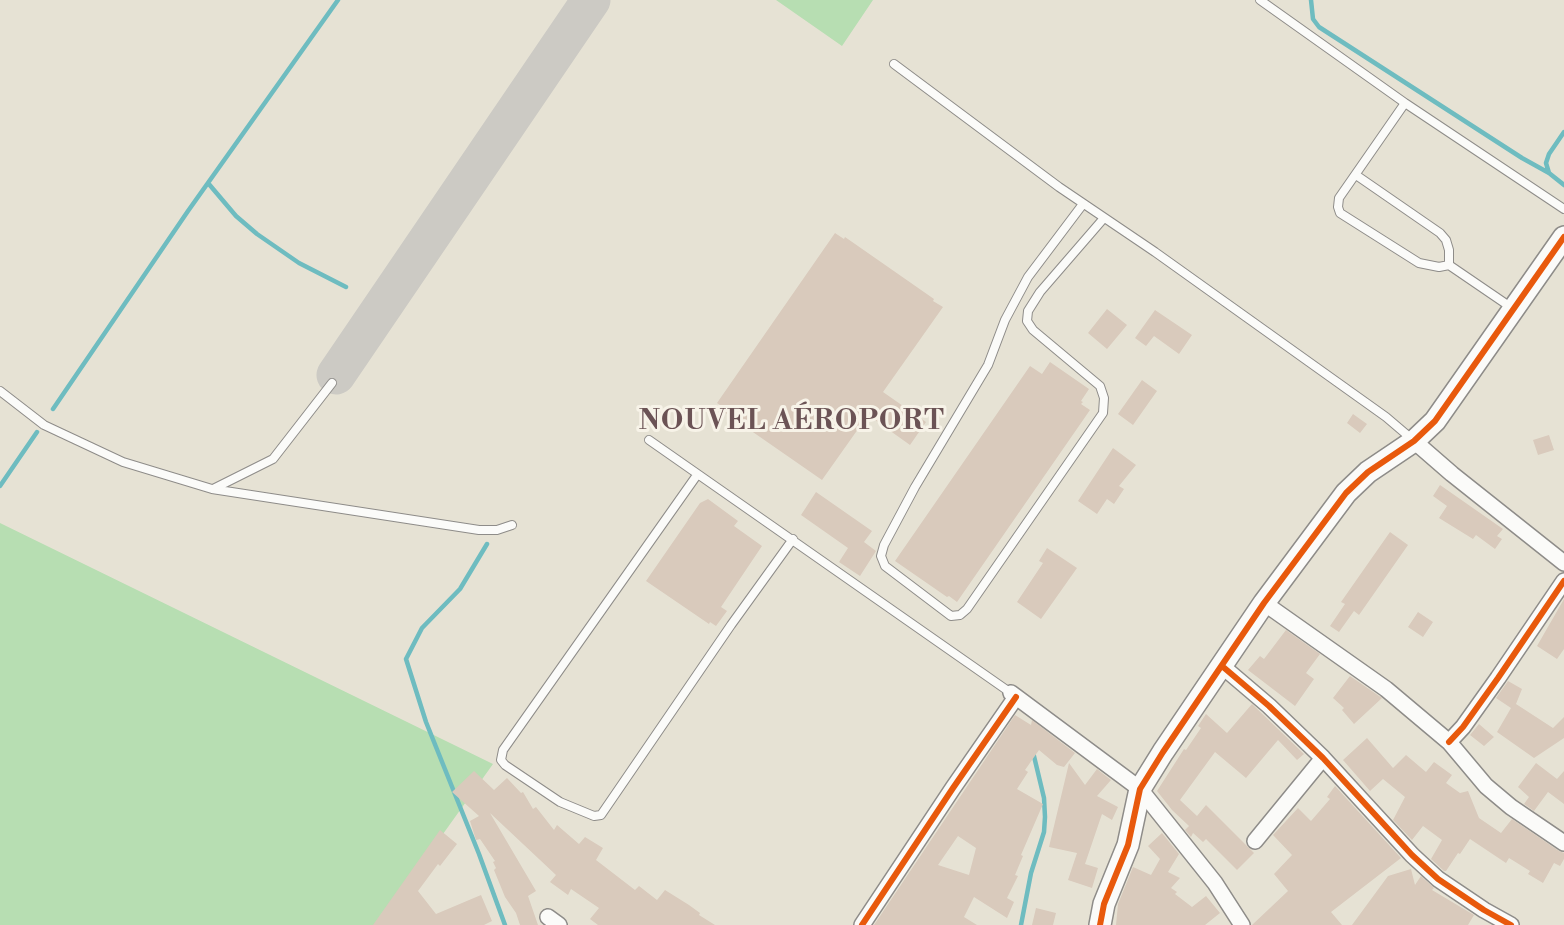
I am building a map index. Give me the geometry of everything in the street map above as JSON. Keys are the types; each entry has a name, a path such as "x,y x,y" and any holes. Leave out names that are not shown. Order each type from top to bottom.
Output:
{"street":[{"path":"1100,925 1104,904 1128,845 1140,789 1264,603 1346,493 1368,472 1414,441 1435,421 1564,237"},
{"path":"1414,441 1564,563"},
{"path":"1449,742 1487,694 1564,580"},
{"path":"1264,603 1386,689 1449,742 1486,786 1511,807 1564,843"},
{"path":"1222,666 1269,706 1323,758 1412,855 1438,879 1511,925"},
{"path":"862,925 1014,695 1140,789 1215,883 1242,925"},
{"path":"1255,841 1323,758"}],"lane":[{"path":"1260,0 1406,103 1564,209"},
{"path":"894,64 1083,204 1155,252 1386,417 1414,441"},
{"path":"1406,103 1339,198 1340,213 1419,263 1439,267 1449,265 1514,309"},
{"path":"1356,175 1440,233 1449,249 1449,265"},
{"path":"1083,204 1028,277 1005,320 988,365 915,487 884,545 881,556 885,566 951,616 960,615 967,609 1103,413 1104,398 1100,386 1033,330 1027,321 1028,311 1040,292 1104,218"},
{"path":"212,489 273,459 332,382"},
{"path":"0,391 44,425 123,462 212,489 479,530 497,530 512,525"},
{"path":"649,440 1014,695"},
{"path":"697,475 503,750 501,760 536,786 569,806 594,816 601,815 793,539"}],"green space":[{"path":"776,0 873,0 842,46"},
{"path":"0,523 493,764 378,925 0,925"}],"building":[{"path":"835,233 844,239 845,237 943,307 883,392 926,422 910,445 868,415 822,480 724,412 726,409 717,403"},
{"path":"1107,309 1127,325 1107,349 1088,333"},
{"path":"1155,310 1192,335 1179,354 1154,336 1146,346 1135,338"},
{"path":"1050,362 1089,389 1081,404 1090,410 957,602 895,561 1030,366 1042,374"},
{"path":"1142,380 1157,391 1133,425 1118,414"},
{"path":"1353,414 1367,424 1360,433 1347,423"},
{"path":"1549,435 1554,450 1538,455 1533,440"},
{"path":"1113,448 1136,465 1119,486 1124,489 1114,504 1107,499 1097,514 1078,501"},
{"path":"1440,485 1503,529 1497,536 1502,539 1495,549 1476,535 1473,539 1439,518 1447,506 1433,496"},
{"path":"816,492 872,531 864,542 876,551 860,576 839,562 848,548 801,515"},
{"path":"708,499 738,521 734,526 762,546 721,607 727,611 716,626 710,622 709,624 646,581 700,503"},
{"path":"1390,532 1408,545 1359,615 1354,611 1339,632 1330,626 1345,604 1341,602"},
{"path":"1047,548 1077,568 1041,619 1017,602 1043,563 1039,561"},
{"path":"1564,599 1564,649 1557,659 1537,646"},
{"path":"1418,612 1433,622 1423,637 1408,627"},
{"path":"1286,630 1320,654 1306,673 1314,679 1295,706 1248,670 1260,656 1264,659"},
{"path":"1350,676 1382,698 1354,724 1342,710 1344,708 1333,698"},
{"path":"1508,681 1522,689 1516,704 1553,728 1564,717 1564,738 1534,758 1497,732 1511,708 1496,698"},
{"path":"1252,704 1304,754 1297,760 1278,740 1246,778 1215,752 1180,800 1197,816 1206,805 1254,853 1237,870 1206,839 1203,842 1193,833 1191,837 1185,830 1189,826 1157,791 1184,749 1186,750 1201,728 1198,726 1206,714 1227,733"},
{"path":"1015,715 1031,725 1032,720 1075,753 1064,767 1057,765 1039,750 1025,770 1028,772 1017,789 1043,804 1021,855 1023,856 1015,875 1018,876 1007,898 1014,902 1007,918 974,897 964,917 977,925 874,925","holes":["958,836 976,848 969,875 938,865"]},
{"path":"1479,724 1494,737 1484,746 1470,735"},
{"path":"1367,738 1393,768 1406,755 1426,772 1434,762 1452,775 1446,783 1460,793 1468,791 1479,818 1501,833 1512,819 1564,853 1560,866 1554,863 1543,883 1528,874 1530,871 1509,858 1506,863 1470,839 1444,871 1431,859 1442,840 1423,826 1412,840 1393,820 1405,797 1383,779 1370,791 1343,760"},
{"path":"1069,763 1085,785 1097,769 1111,780 1097,796 1118,807 1112,820 1102,814 1085,864 1098,868 1092,888 1068,880 1077,853 1049,847"},
{"path":"1536,763 1557,779 1564,771 1564,804 1548,792 1534,811 1524,804 1529,797 1518,787"},
{"path":"474,771 494,790 507,778 521,793 523,792 533,809 536,807 554,830 557,825 579,844 585,837 603,848 596,860 635,890 639,886 657,900 665,890 715,925 598,925 590,919 599,908 571,889 568,895 550,882 556,875 490,813 536,891 528,896 538,925 520,925 494,870 496,868 493,862 495,861 480,839 476,840 470,821 479,816 452,792"},
{"path":"1335,786 1401,858 1331,912 1342,925 1252,925 1288,891 1274,874 1292,855 1273,835 1298,808 1311,821 1330,799 1327,797"},
{"path":"440,830 457,844 440,866 438,864 418,891 436,914 481,895 492,921 484,925 373,925"},
{"path":"1162,833 1179,854 1168,872 1180,878 1171,888 1177,892 1175,894 1192,907 1206,896 1220,913 1205,925 1116,925 1118,904 1133,867 1151,875 1160,859 1148,846"},
{"path":"1411,869 1415,885 1421,876 1434,888 1432,890 1474,915 1468,925 1352,925 1388,876"},
{"path":"1036,908 1056,913 1053,925 1032,925"}],"waterway":[{"path":"53,409 188,211 338,0"},
{"path":"1311,0 1313,19 1319,27 1522,158 1549,173 1564,185"},
{"path":"1549,173 1546,163 1549,154 1564,132"},
{"path":"208,183 236,216 257,234 299,263 346,287"},
{"path":"0,486 37,432"},
{"path":"487,544 460,589 422,628 406,659 426,722 505,925"},
{"path":"1021,925 1031,873 1044,832 1044,798 1033,752"}],"taxiway":[{"path":"336,375 591,0"}],"cycle path":[{"path":"1100,925 1104,904 1128,845 1140,789 1163,752 1264,603 1346,493 1368,472 1414,441 1435,421 1564,237"},
{"path":"1449,742 1463,727 1564,581"},
{"path":"1222,666 1269,706 1323,758 1412,855 1438,879 1511,925"},
{"path":"862,925 1016,697"}],"district":[{"name":"NOUVEL AÉROPORT","path":"792,423"}]}
